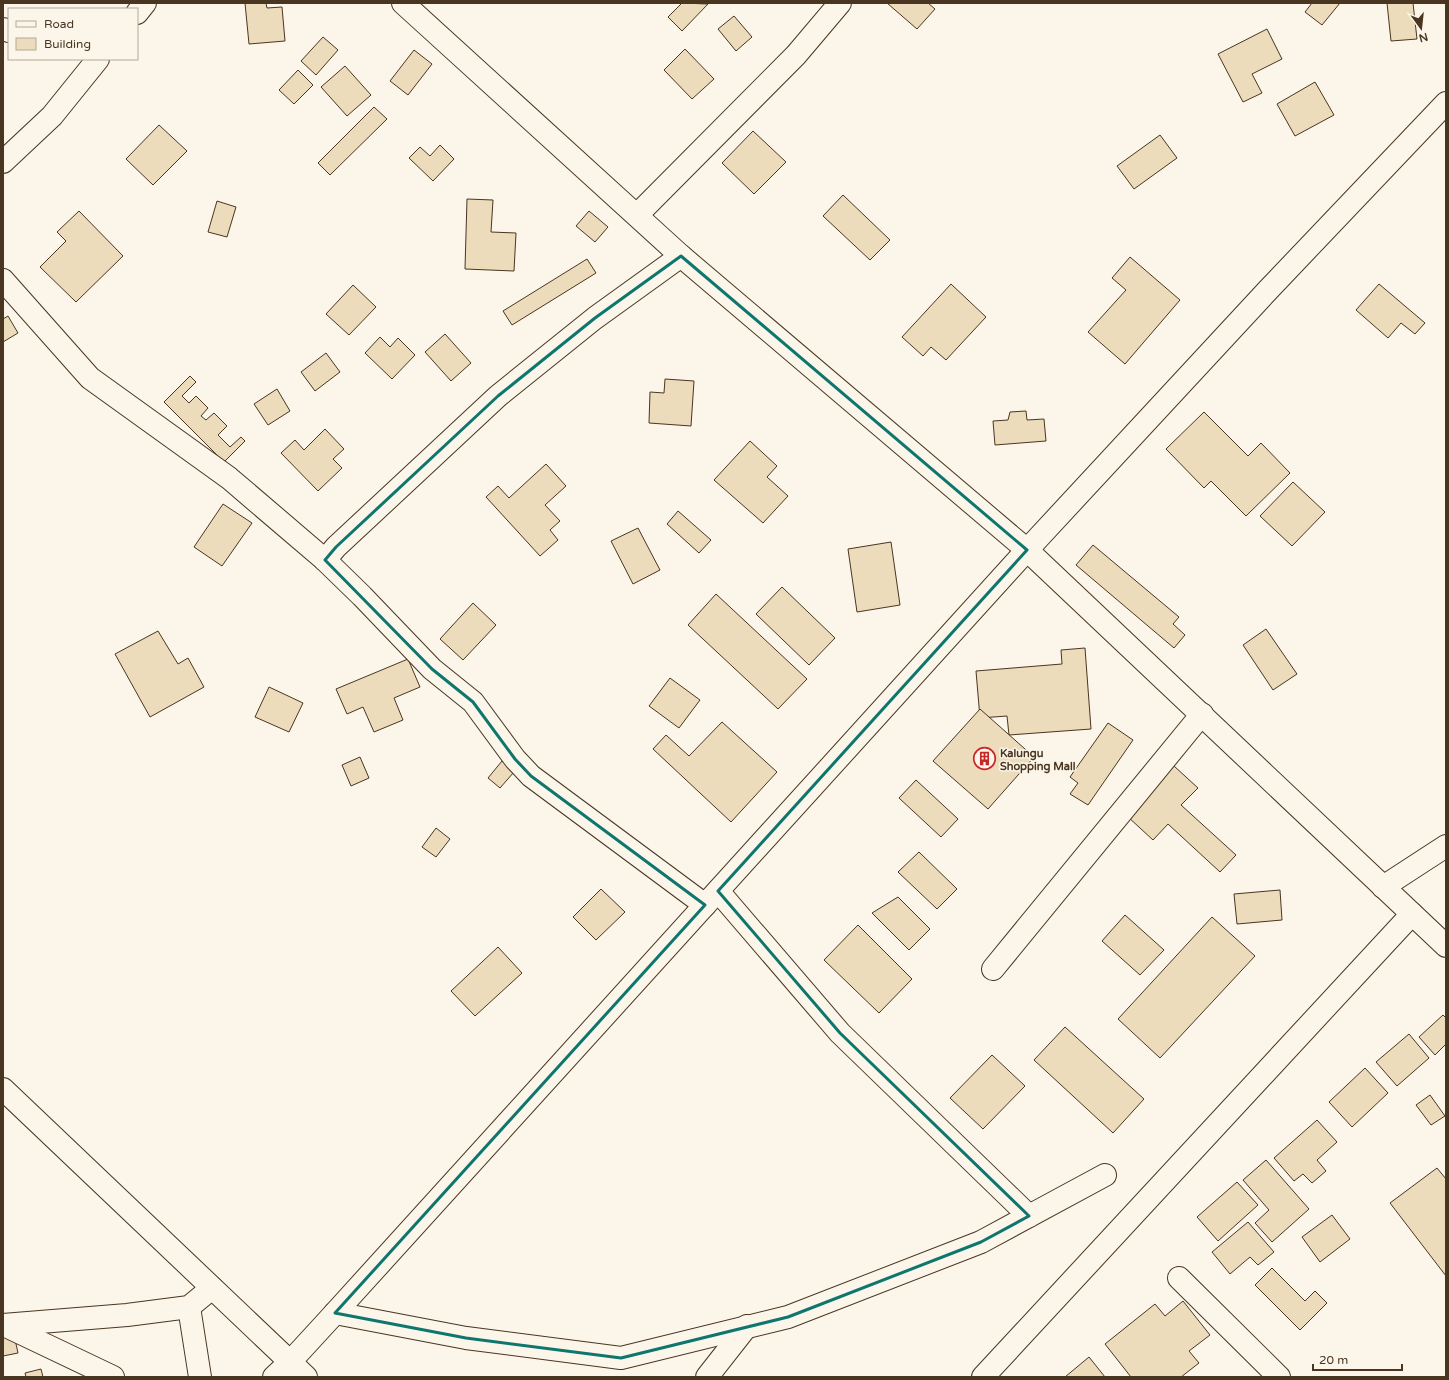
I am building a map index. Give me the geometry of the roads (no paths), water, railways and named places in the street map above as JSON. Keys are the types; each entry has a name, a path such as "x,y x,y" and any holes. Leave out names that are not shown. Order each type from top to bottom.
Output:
{"street":[{"path":"138,12 146,3"},
{"path":"403,3 681,256 1027,550 1446,946"},
{"path":"637,215 796,55 840,3"},
{"path":"3,162 52,116 97,60"},
{"path":"274,1377 290,1362 335,1313 1027,550 1269,289 1446,103"},
{"path":"325,560 336,547 498,396 595,318 681,256"},
{"path":"3,280 90,378 228,478 325,560 432,669 474,702 515,760 532,776 712,898 840,1033 1029,1216"},
{"path":"993,969 1202,714"},
{"path":"1383,887 1446,846"},
{"path":"983,1377 1412,914"},
{"path":"3,1089 306,1377"},
{"path":"335,1313 466,1338 621,1358 788,1317 981,1242 1105,1175"},
{"path":"1179,1278 1279,1377"},
{"path":"3,1325 127,1315 189,1307 212,1288"},
{"path":"189,1307 200,1377"},
{"path":"3,1325 113,1377"},
{"path":"707,1377 747,1326"}],"place":[{"name":"Kalungu Shopping Mall","path":"984,759"}]}
